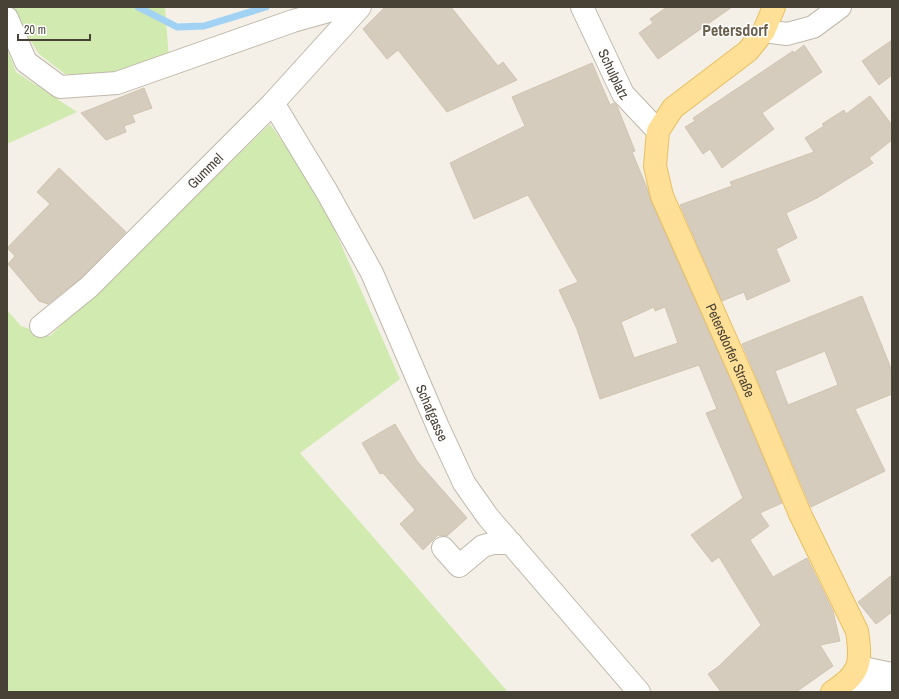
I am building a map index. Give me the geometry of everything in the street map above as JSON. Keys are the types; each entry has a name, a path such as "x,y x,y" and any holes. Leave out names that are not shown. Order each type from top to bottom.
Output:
{"main road":[{"name":"Petersdorfer Straße","path":"774,7 764,31 748,51 673,108 658,131 656,166 662,196 746,385 800,514 857,631 860,650 858,668"},
{"path":"832,692 850,678 858,668"}],"street":[{"path":"7,18 26,62 60,87 117,83 293,21 343,7"},
{"name":"Gummel","path":"41,326 89,287 273,103 360,7"},
{"name":"Schulplatz","path":"582,7 623,94 658,131"},
{"path":"764,31 787,34 813,27 840,7"},
{"name":"Schafgasse","path":"273,103 327,192 372,273 438,427 464,483 488,517 639,692"},
{"path":"443,548 460,566 483,546 494,543 511,543"},
{"path":"858,668 892,674"},
{"path":"858,668 859,692"},
{"path":"858,668 885,692"}],"green space":[{"path":"12,7 165,7 169,59 105,76 65,74 39,54 16,17"},
{"path":"7,48 16,72 77,112 7,144"},
{"path":"270,124 319,194 400,379 300,453 508,692 7,692 7,310 21,326 50,336"}],"building":[{"path":"385,7 451,7 498,66 503,62 517,80 447,112 398,50 387,59 363,29"},
{"path":"667,7 732,7 658,59 639,33 653,23 650,19"},
{"path":"892,40 892,75 879,85 862,61"},
{"path":"804,45 822,72 762,113 774,129 722,168 710,149 703,154 685,127 695,121 693,118"},
{"path":"592,63 610,105 614,103 617,106 635,151 632,152 651,201 735,390 782,503 760,513 769,526 750,540 773,577 807,558 833,611 840,641 820,645 833,666 796,692 721,692 708,674 719,666 761,625 719,557 712,562 691,535 743,498 706,413 717,409 699,365 600,399 577,329 559,290 578,282 528,195 474,219 450,163 525,126 512,97","holes":["654,307 655,311 665,307 678,343 634,358 621,322"]},
{"path":"144,88 152,108 132,115 135,122 124,126 126,132 106,140 81,113"},
{"path":"870,96 892,125 892,140 869,158 873,163 817,198 786,213 797,238 776,249 790,281 747,300 744,292 722,301 680,205 732,186 730,182 814,152 805,138 824,126 822,124 844,110 846,114"},
{"path":"59,168 126,232 81,278 48,304 39,301 8,264 15,256 7,248 50,204 37,192"},
{"path":"862,296 892,371 892,394 855,409 885,471 811,507 742,344","holes":["825,351 838,385 788,405 775,371"]},
{"path":"395,424 417,461 467,518 447,536 438,535 423,550 400,524 415,510 383,473 380,474 362,443"},
{"path":"892,575 892,612 876,624 858,602"}],"waterway":[{"path":"138,7 177,27 204,26 266,7"}],"district":[{"name":"Petersdorf","path":"735,30"}]}
